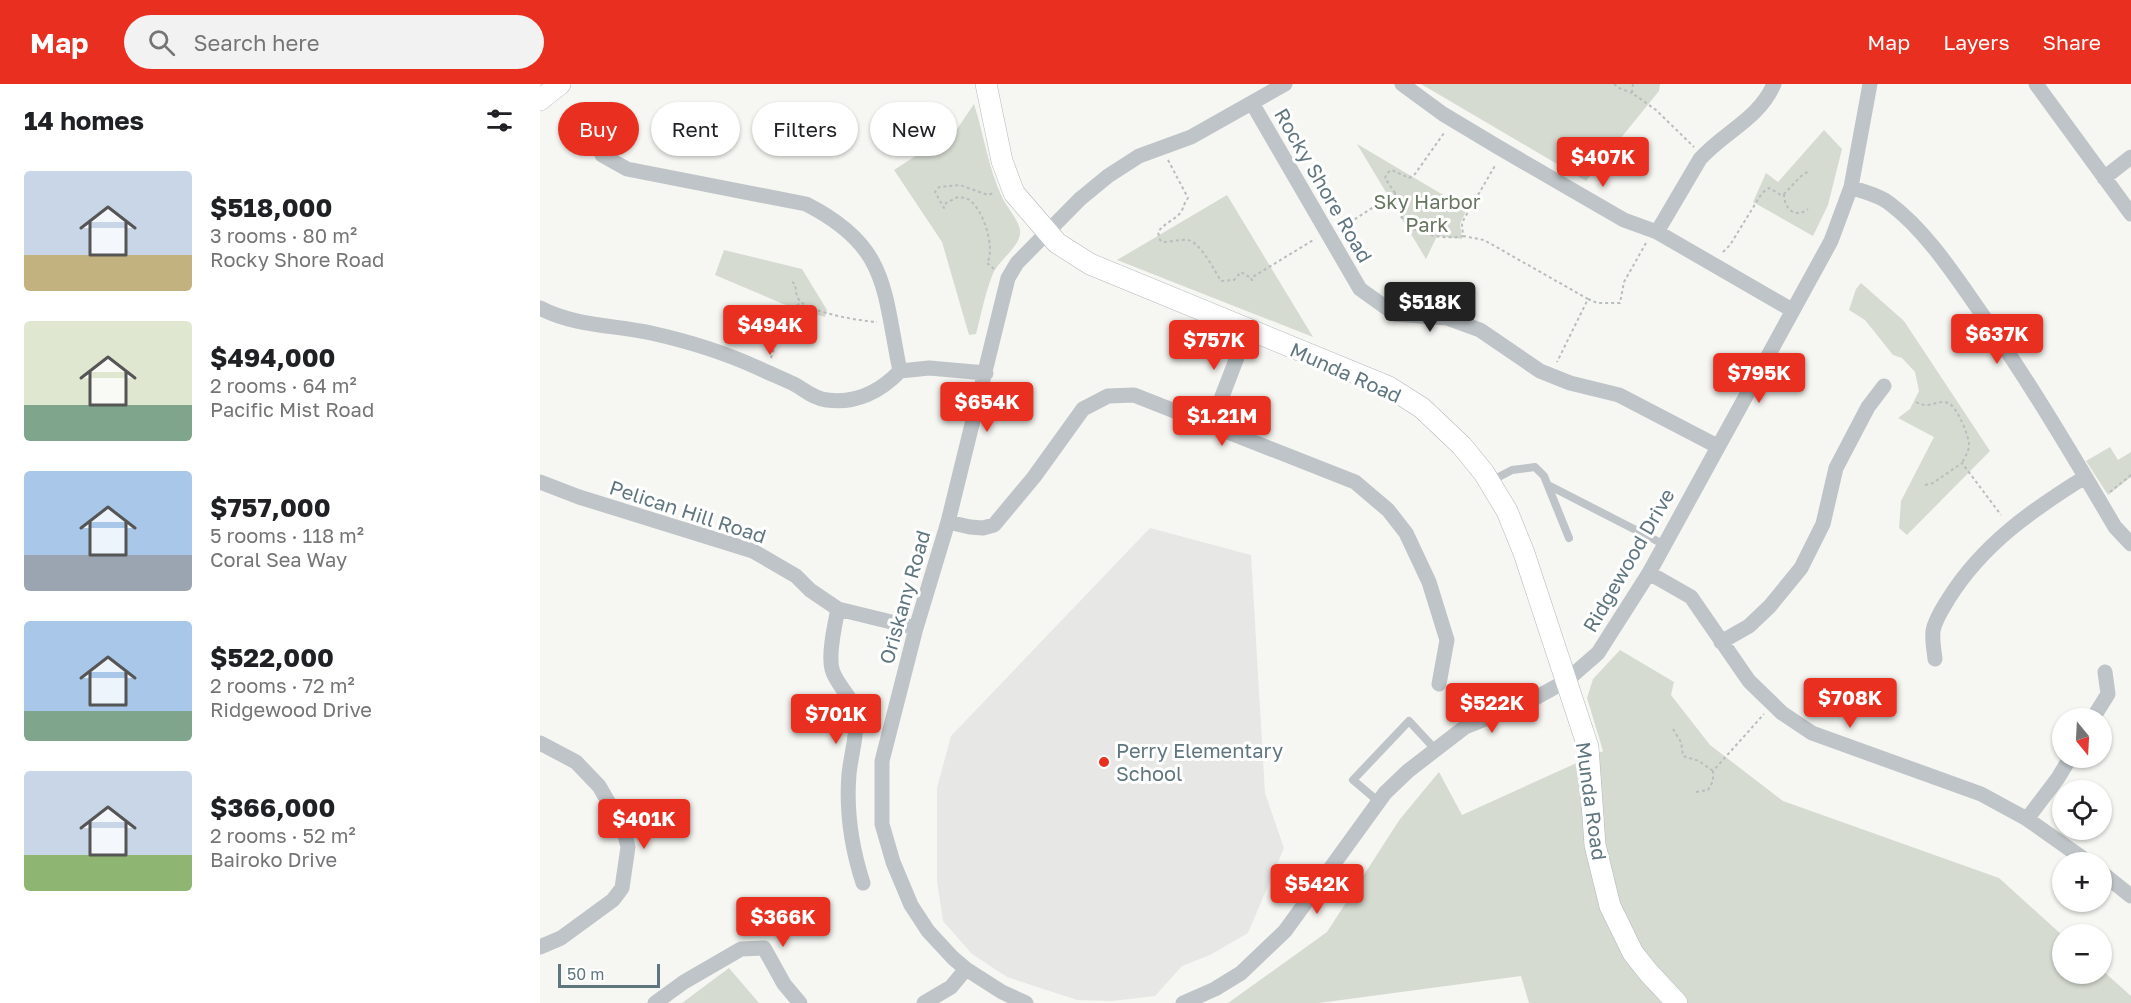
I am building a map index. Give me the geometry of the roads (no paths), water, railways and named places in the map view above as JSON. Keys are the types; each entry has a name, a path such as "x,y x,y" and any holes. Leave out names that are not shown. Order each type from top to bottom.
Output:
{"street":[{"path":"541,96 560,84"},
{"name":"Munda Road","path":"986,84 1002,161 1014,193 1057,243 1090,264 1389,387 1422,408 1462,446 1507,511 1524,553 1588,747 1595,845 1610,906 1633,953 1677,1003"},
{"name":"Oriskany Road","path":"1026,1003 1002,992 966,969 940,945 911,905 893,862 882,824 882,761 916,628 948,522 1008,278 1017,263 1047,232 1108,176 1139,156 1191,137 1285,84"},
{"path":"1402,84 1443,114 1652,237 1792,310"},
{"path":"1652,237 1700,159 1708,149 1749,118 1769,96 1774,84"},
{"name":"Ridgewood Drive","path":"1183,1003 1215,989 1241,973 1285,931 1379,802 1408,771 1465,727 1530,700 1566,681 1598,653 1649,573 1831,240 1851,187 1870,84"},
{"path":"2036,84 2131,214"},
{"name":"Rocky Shore Road","path":"1252,103 1360,289 1395,314 1447,318 1480,330 1540,371 1570,383 1619,395 1717,446"},
{"path":"604,156 627,169 806,204 830,216 855,236 879,272 887,298 900,371"},
{"path":"2104,178 2131,158"},
{"path":"1851,187 1887,201 1916,227 1944,262 2030,386 2115,527 2131,544"},
{"path":"540,308 577,321 652,333 712,349 793,384 813,396 827,400 864,397 891,380 900,371 929,368 986,373"},
{"path":"1211,425 1248,329"},
{"path":"1721,642 1749,626 1770,606 1801,568 1824,524 1836,468 1868,406 1884,386"},
{"path":"948,522 983,528 994,525 1034,477 1083,409 1108,396 1134,395 1355,482 1388,510 1406,533 1429,582 1447,640 1439,684"},
{"path":"1935,659 1933,631 1939,614 1970,567 1995,541 2036,508 2085,477"},
{"name":"Pelican Hill Road","path":"540,482 579,497 753,551 796,576 810,590 838,609 916,628"},
{"path":"1649,573 1691,597 1721,642 1757,689 1782,713 1812,733 1981,794 2027,819 2074,852"},
{"path":"838,609 832,641 832,669 852,702 856,717 849,776 849,812 857,866 863,883"},
{"path":"2099,708 2108,694 2105,672"},
{"path":"540,743 576,762 599,786 624,831 628,847 622,888 613,900 561,938 540,947"},
{"path":"2027,819 2064,768"},
{"path":"2112,881 2131,896"},
{"path":"655,1003 684,982 741,949 764,948 784,984 800,1003"},
{"path":"924,1003 951,987 966,969"}],"lane":[{"path":"1489,482 1512,470 1535,467 1544,476 1569,538"},
{"path":"1548,485 1663,544"},
{"path":"1379,802 1353,780 1409,721 1435,749"}],"place":[{"name":"Perry Elementary School","path":"1104,762"}],"park label":[{"name":"Sky Harbor Park","path":"1427,212"}]}
